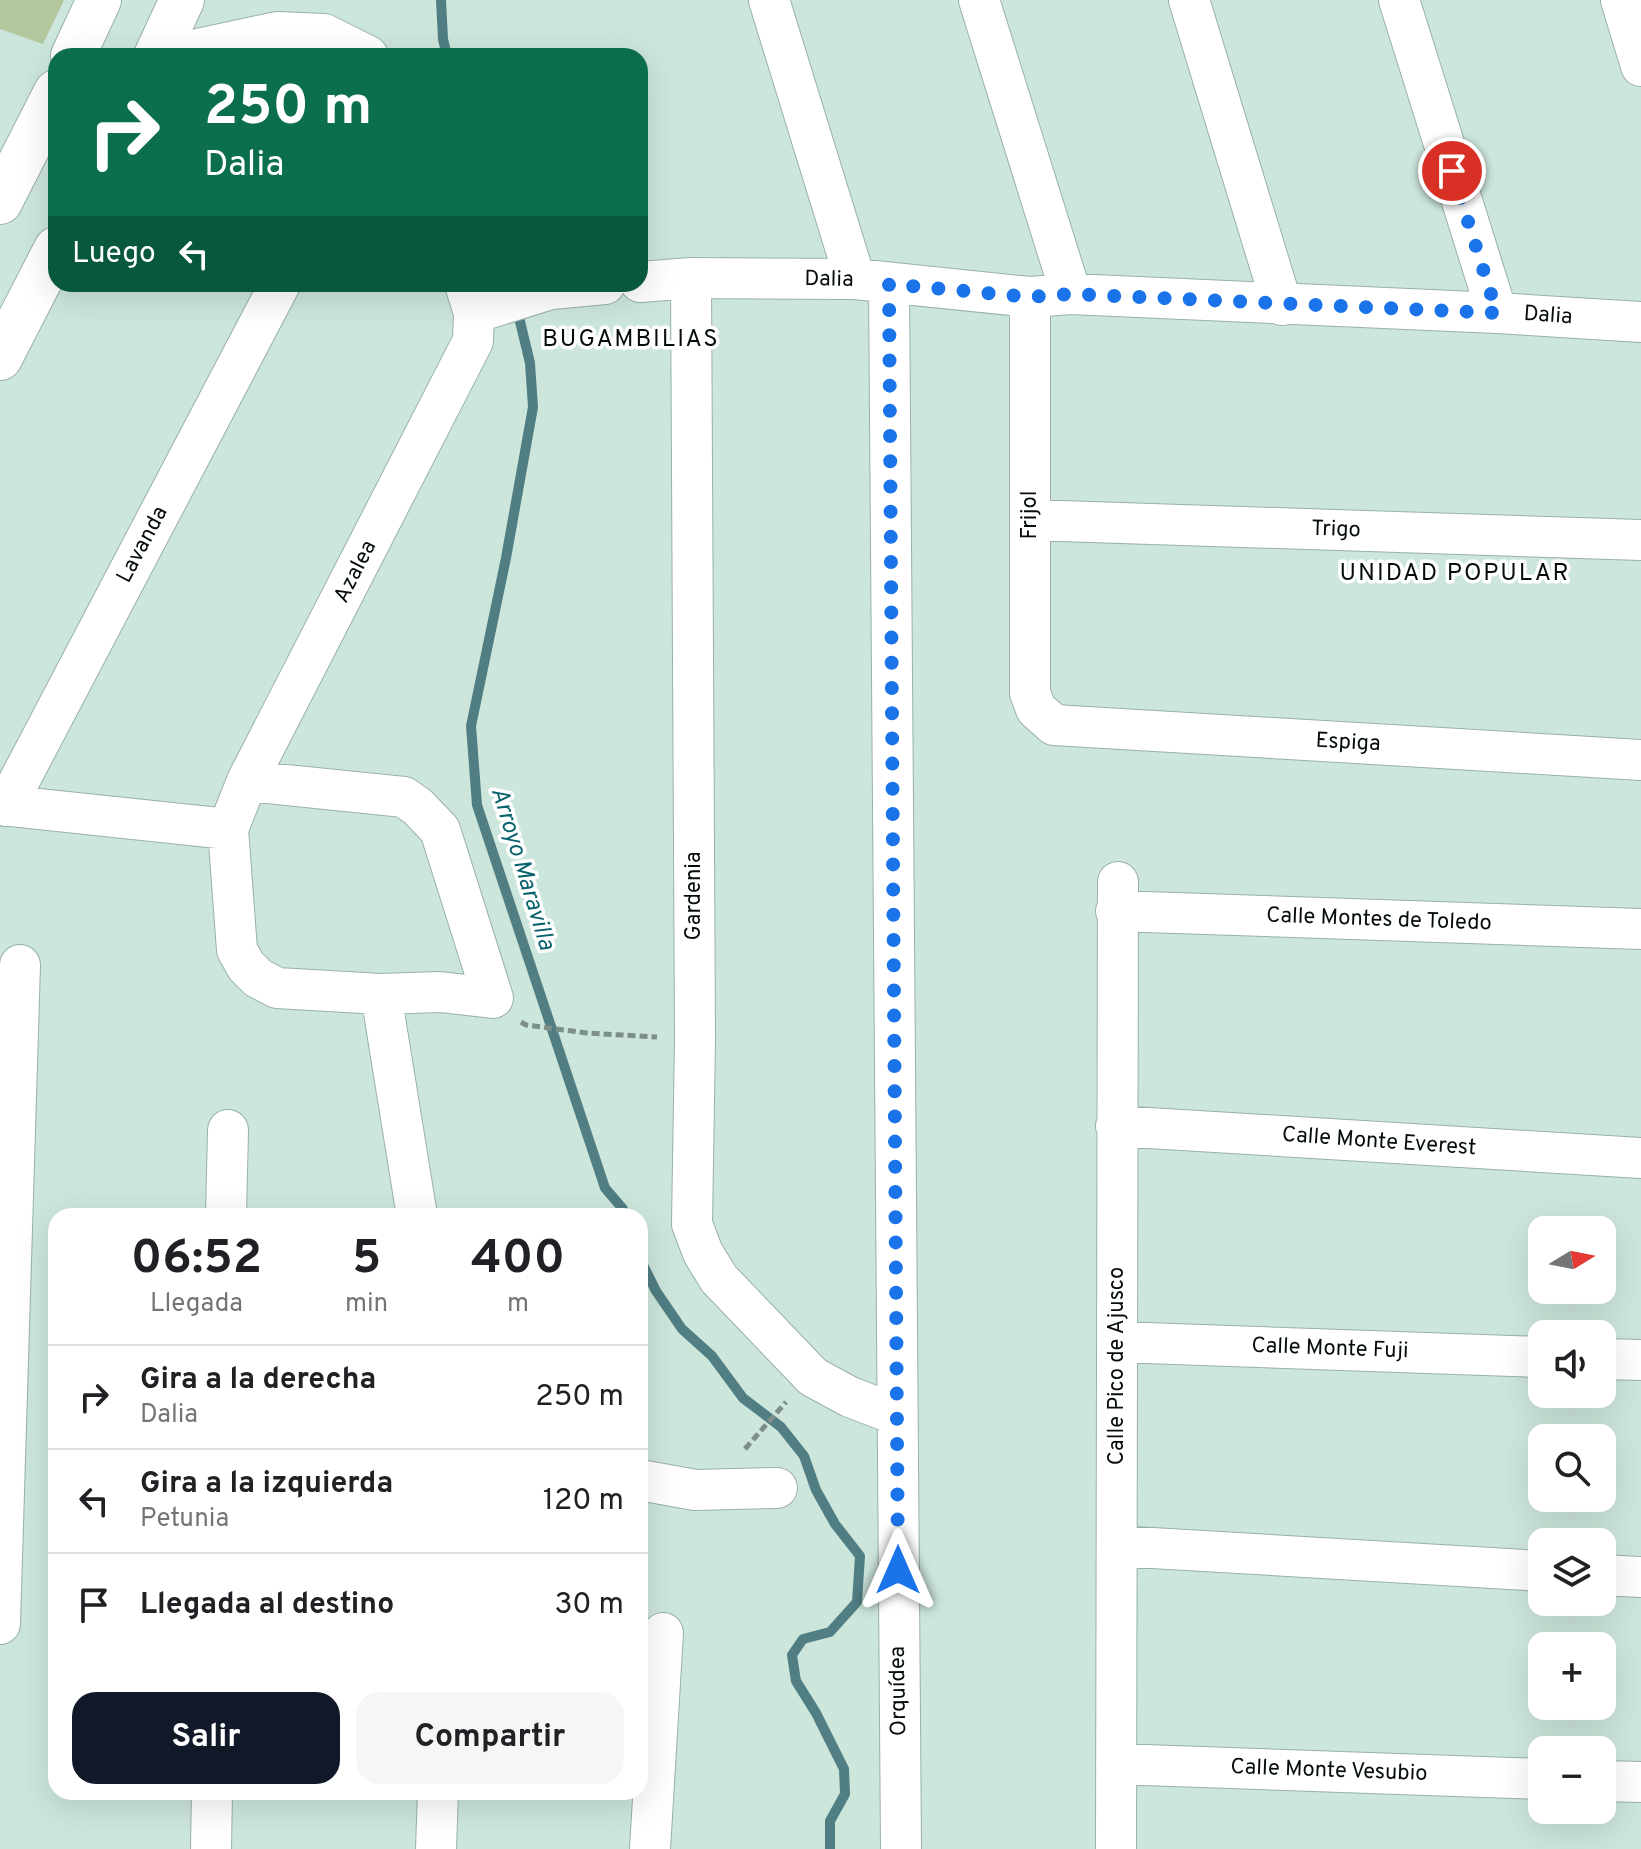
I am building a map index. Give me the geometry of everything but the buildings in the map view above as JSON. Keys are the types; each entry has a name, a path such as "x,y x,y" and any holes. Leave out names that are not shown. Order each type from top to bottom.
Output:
{"main road":[{"path":"77,48 99,0"},
{"path":"160,48 182,0"},
{"path":"0,202 48,108"},
{"path":"0,358 48,265"}],"street":[{"name":"Orquídea","path":"769,0 872,282 897,1415 901,1849"},
{"path":"979,0 1071,294"},
{"path":"1189,0 1282,305"},
{"path":"1399,0 1497,313"},
{"path":"1621,0 1641,66"},
{"path":"202,48 277,32 324,34 352,48"},
{"name":"Dalia","path":"648,281 691,278 872,282 1030,297 1071,294 1641,322"},
{"name":"Gardenia","path":"691,278 695,1039 692,1224 703,1253 719,1279 813,1377 850,1397 897,1415"},
{"name":"Lavanda","path":"3,806 276,292"},
{"path":"477,302 534,292"},
{"name":"Frijol","path":"1030,297 1030,693 1036,709 1054,725"},
{"name":"Azalea","path":"228,829 247,781 463,364 473,341 477,302"},
{"name":"Trigo","path":"1030,520 1641,540"},
{"name":"Espiga","path":"1054,725 1641,760"},
{"path":"3,806 228,829 237,950 258,978 277,988 381,994 440,992 493,998 440,830 431,819 404,797 247,781"},
{"name":"Calle Montes de Toledo","path":"1117,897 1641,929"},
{"name":"Calle Pico de Ajusco","path":"1116,1849 1117,897"},
{"path":"0,1624 20,965"},
{"path":"381,994 416,1208"},
{"name":"Calle Monte Everest","path":"1116,1126 1641,1158"},
{"path":"226,1208 228,1130"},
{"name":"Calle Monte Fuji","path":"1117,1342 1528,1357"},
{"path":"1616,1359 1641,1360"},
{"path":"648,1481 695,1490 777,1488"},
{"path":"1118,1546 1528,1570"},
{"path":"1616,1576 1641,1577"},
{"path":"650,1849 663,1633"},
{"name":"Calle Monte Vesubio","path":"1116,1764 1528,1779"},
{"path":"1616,1781 1641,1782"},
{"path":"211,1849 212,1800"},
{"path":"436,1849 438,1800"}],"path":[{"path":"526,1025 587,1033 695,1039"},
{"path":"745,1449 786,1403"}],"green space":[{"path":"0,0 64,0 43,44 0,29"}],"waterway":[{"name":"Arroyo Maravilla","path":"441,0 445,48"},
{"name":"Arroyo Maravilla","path":"517,309 530,363 533,407 471,726 477,805 605,1188 622,1208"},
{"name":"Arroyo Maravilla","path":"648,1275 682,1329 712,1356 743,1398 781,1427 804,1456 816,1490 835,1524 860,1556 857,1602 830,1632 803,1639 792,1655 796,1681 844,1769 845,1794 830,1821 830,1849"}],"district":[{"name":"BUGAMBILIAS","path":"631,340"},
{"name":"UNIDAD POPULAR","path":"1455,574"}],"route":[{"path":"898,1570 889,284 1030,297 1071,294 1497,313 1452,171"}]}
